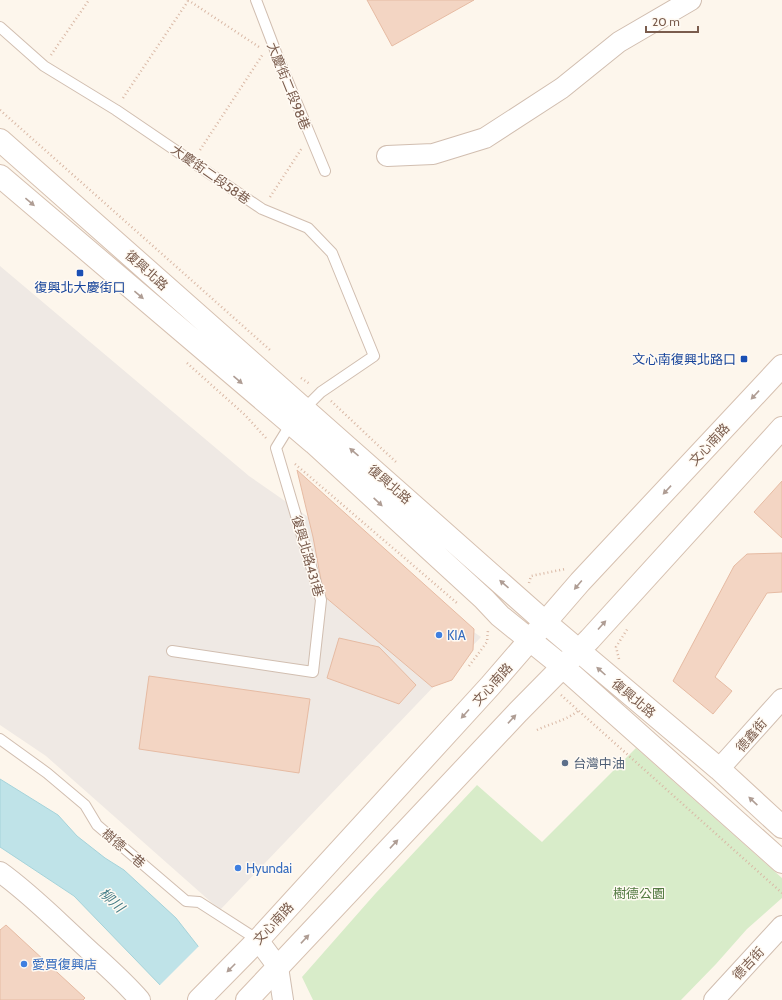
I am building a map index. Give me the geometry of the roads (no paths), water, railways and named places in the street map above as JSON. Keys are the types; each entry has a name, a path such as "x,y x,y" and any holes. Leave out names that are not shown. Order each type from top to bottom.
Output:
{"street":[{"path":"387,156 433,154 485,138 562,88 619,42 691,0"},
{"name":"復興北路","path":"0,140 270,381 337,464 484,599 500,616 562,666 782,862"},
{"name":"復興北路","path":"0,176 297,416 546,623 719,769 782,827"},
{"name":"文心南路","path":"199,1000 258,940 490,686 580,582 782,366"},
{"path":"247,1000 562,666 594,634 782,428"},
{"name":"德鑫街","path":"719,769 782,699"},
{"path":"0,872 16,884 75,937 129,987 140,1000"},
{"name":"德吉街","path":"714,1000 782,926"},
{"path":"258,940 278,967 283,1000"}],"lane":[{"name":"大慶街二段98巷","path":"256,0 309,136 325,171"},
{"name":"大慶街二段58巷","path":"0,27 44,66 116,110 262,209 308,228 332,254 374,356 321,392 297,416"},
{"name":"復興北路431巷","path":"172,651 313,672 322,600 276,448 297,416"},
{"name":"樹德一巷","path":"0,739 47,773 85,805 97,825 186,902 199,902 258,940"},
{"path":"275,1000 275,982 278,967"}],"water":[{"name":"柳川","path":"0,779 58,815 77,836 105,858 124,870 176,918 205,955 162,987 74,896 0,847"}],"place":[{"name":"復興北大慶街口","path":"80,273"},
{"name":"文心南復興北路口","path":"744,359"},
{"name":"KIA","path":"439,635"},
{"name":"台灣中油","path":"565,763"},
{"name":"Hyundai","path":"238,868"},
{"name":"愛買復興店","path":"24,964"}],"park label":[{"name":"樹德公園","path":"639,893"}]}
